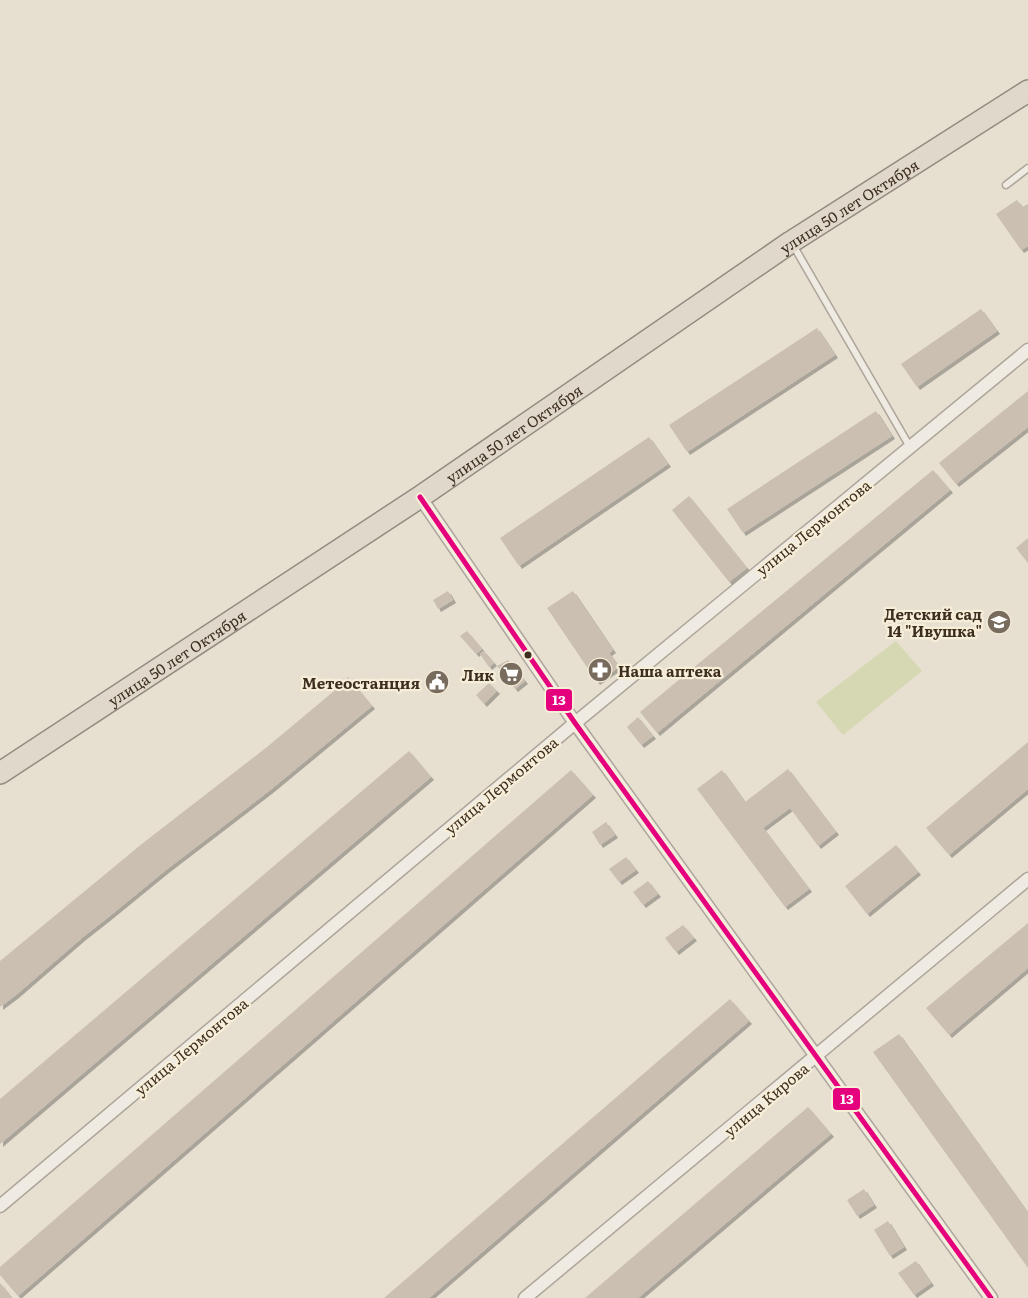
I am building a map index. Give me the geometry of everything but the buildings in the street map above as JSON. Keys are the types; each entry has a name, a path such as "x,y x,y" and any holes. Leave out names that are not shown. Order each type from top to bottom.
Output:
{"highway":[{"name":"улица 50 лет Октября","path":"0,773 420,497 791,242 1028,91"}],"street":[{"name":"улица Лермонтова","path":"0,1206 575,723 1028,350"},
{"path":"420,497 575,723 990,1298"},
{"name":"улица Кирова","path":"525,1298 1028,879"}],"lane":[{"path":"1006,185 1028,168"},
{"path":"791,242 910,447"}],"green space":[{"path":"896,641 922,671 843,735 816,702"}],"transit line":[{"name":"13","path":"420,497 575,723 991,1298"}],"place":[{"name":"Детский сад 14 \"Ивушка\"","path":"999,622"},
{"name":"Наша аптека","path":"600,670"},
{"name":"Лик","path":"511,674"},
{"name":"Метеостанция","path":"437,682"}]}
